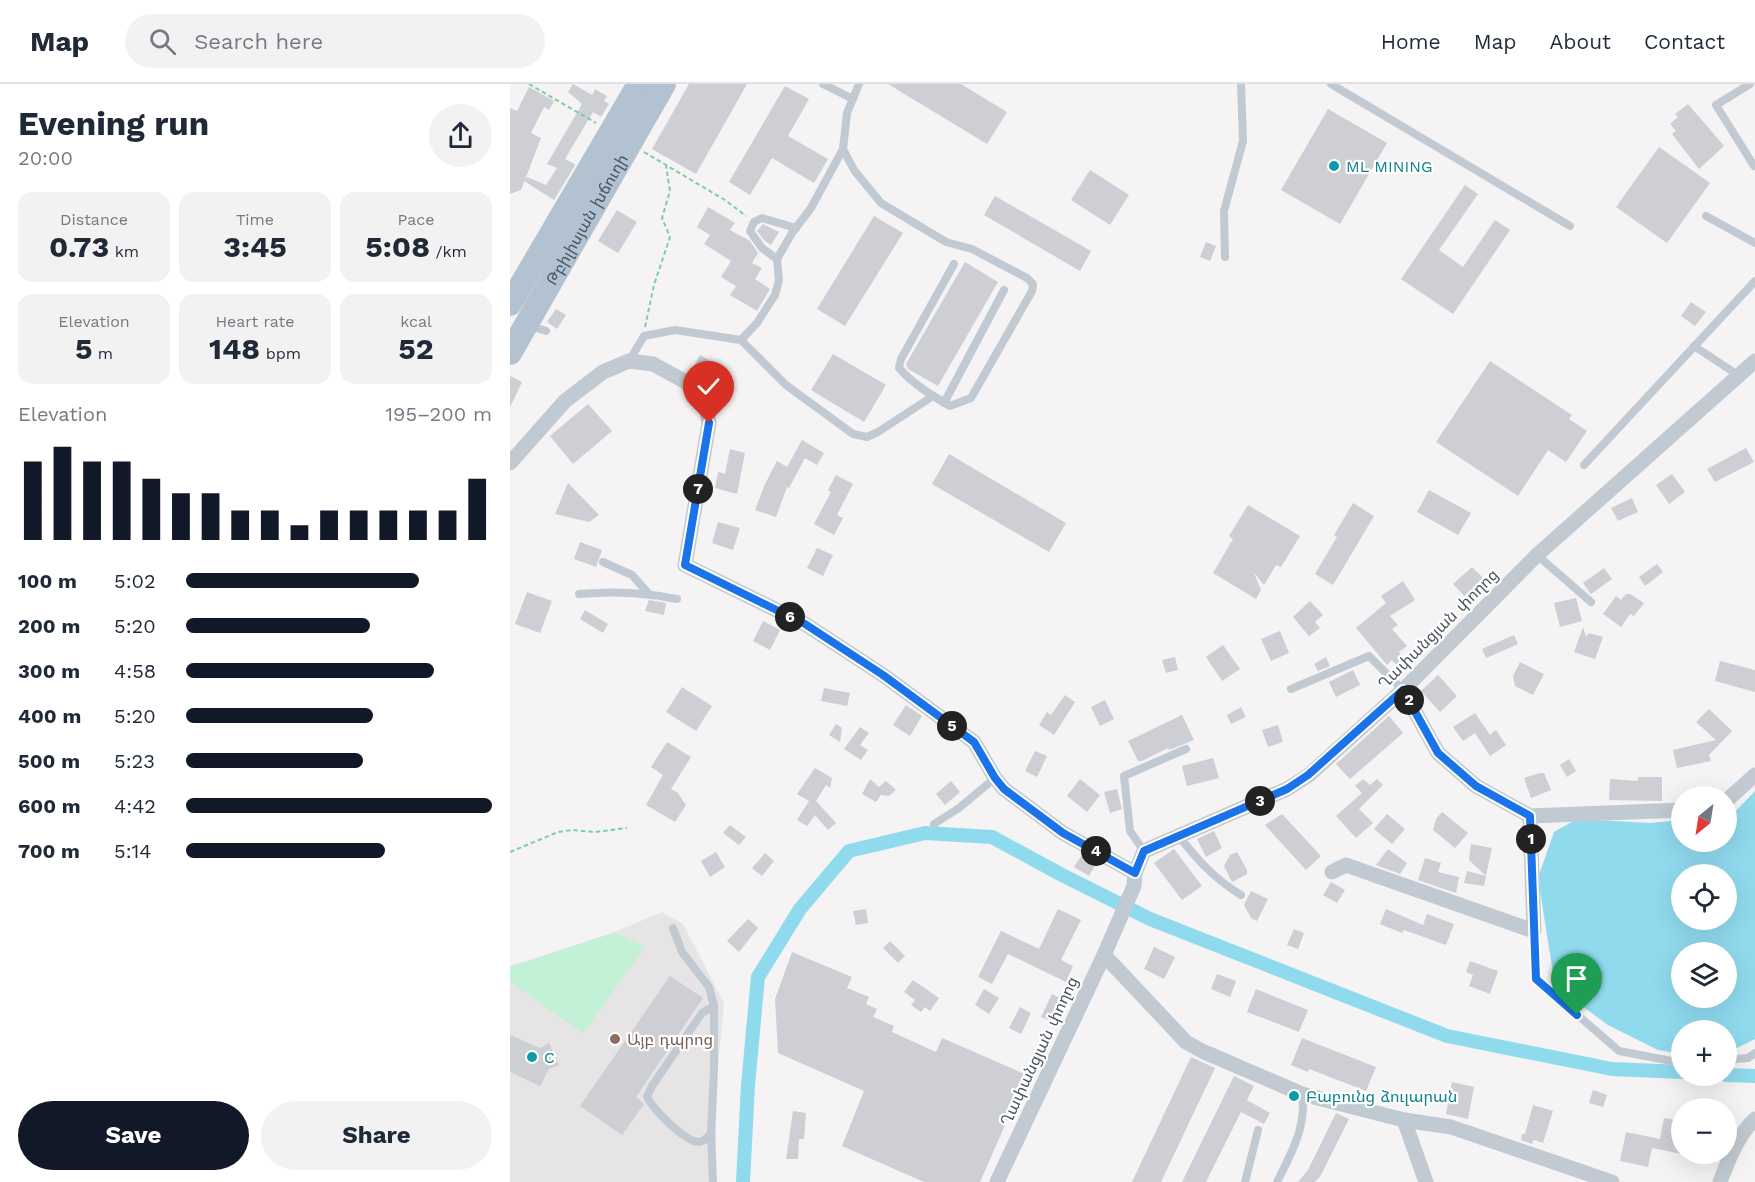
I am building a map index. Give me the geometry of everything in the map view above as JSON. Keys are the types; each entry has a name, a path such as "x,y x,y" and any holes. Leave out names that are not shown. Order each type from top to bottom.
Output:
{"main road":[{"name":"Թբիլիսյան խճուղի","path":"510,304 639,84"},
{"name":"Թբիլիսյան խճուղի","path":"510,353 536,328 664,84"}],"street":[{"path":"510,463 565,401 603,372 629,361 653,364 686,382 706,405 709,423 685,565 805,624 883,675 974,742 1004,789 1063,833 1135,880 1144,851"},
{"name":"Ղափանցյան փողոց","path":"1144,851 1287,789 1308,775 1403,690 1537,555 1755,361"},
{"path":"1403,690 1438,753 1476,786 1530,816 1671,810"},
{"path":"1737,791 1755,775"},
{"path":"1332,872 1346,865 1534,931 1530,816"},
{"name":"Ղափանցյան փողոց","path":"997,1182 1104,955 1135,880"},
{"path":"1104,955 1186,1042 1202,1051 1302,1094 1404,1120 1451,1127 1612,1182"},
{"path":"1720,1182 1744,1133 1755,1119"},
{"path":"1404,1120 1426,1182"}],"lane":[{"path":"823,84 853,99"},
{"path":"860,84 847,113 843,148 854,170 881,202 946,242 972,249 1027,278 1033,284 1032,291 971,398 950,406 933,396 898,368 954,264"},
{"path":"1225,257 1224,211 1243,141 1241,84"},
{"path":"1331,84 1570,226"},
{"path":"1750,84 1716,105 1754,166"},
{"path":"741,340 757,323 775,295 779,280 777,259 796,228 812,208 843,148"},
{"path":"1706,216 1755,243"},
{"path":"777,259 755,240 750,231 754,222 762,218 796,228"},
{"path":"1584,465 1755,281"},
{"path":"944,403 1004,290"},
{"path":"629,361 644,336 675,330 741,340 786,385 853,434 867,437 933,396"},
{"path":"1694,346 1738,375"},
{"path":"1537,555 1591,602"},
{"path":"603,562 632,575 648,592"},
{"path":"579,594 648,592 676,599"},
{"path":"1291,689 1369,656 1403,690"},
{"path":"1144,851 1130,831 1124,776 1186,749"},
{"path":"934,824 959,808 995,778"},
{"path":"1179,836 1201,865 1224,885 1241,895"},
{"path":"673,928 682,952 709,987 714,1006 711,1133 713,1182"},
{"path":"1534,931 1536,979 1619,1051 1671,1061"},
{"path":"711,1133 705,1140 699,1142 687,1138 647,1097 652,1086 702,1013 714,1006"},
{"path":"1737,1059 1748,1058 1755,1053"},
{"path":"1277,1182 1295,1145 1304,1108 1302,1094"},
{"path":"1245,1182 1258,1130"}],"path":[{"path":"529,84 598,124"},
{"path":"642,150 725,200 754,222"},
{"path":"644,336 647,310 670,237 662,218 670,191 666,165"},
{"path":"510,852 558,832 572,830 595,832 627,828"}],"shaded area":[{"name":"Այբ դպրոց","path":"662,912 683,924 724,1003 717,1076 715,1182 510,1182 510,966 610,934"}],"green space":[{"path":"615,932 645,947 583,1033 510,982 510,967"}],"water":[{"path":"1755,791 1755,1039 1737,1048 1737,1020 1671,1020 1671,1052 1658,1050 1608,1025 1555,986 1538,878 1554,832 1577,819 1651,823 1671,821 1671,852 1737,852 1737,810"}],"building":[{"path":"573,84 592,95 595,89 607,96 604,101 609,104 601,117 593,112 565,159 575,164 554,200 524,181 527,177 546,185 557,168 547,164 582,104 568,92"},
{"path":"689,84 747,84 696,174 652,149"},
{"path":"888,84 961,84 1007,112 987,144"},
{"path":"785,86 809,99 788,136 828,159 814,183 772,158 750,195 729,182"},
{"path":"529,87 554,101 549,110 544,107 531,133 541,138 521,190 510,194 510,108 517,111"},
{"path":"1688,104 1724,146 1699,169 1672,134 1676,131 1670,124 1678,117 1675,114"},
{"name":"ML MINING","path":"1328,109 1387,143 1340,224 1281,190"},
{"path":"1659,147 1710,183 1667,243 1616,207"},
{"path":"1090,170 1129,195 1110,225 1071,200"},
{"path":"1465,185 1478,194 1439,250 1463,267 1495,220 1510,230 1453,314 1401,279"},
{"path":"995,196 1091,251 1080,271 984,215"},
{"path":"708,207 735,223 730,230 750,241 758,253 752,263 762,268 755,279 770,289 757,311 730,295 736,286 721,277 731,261 704,244 710,235 697,227"},
{"path":"617,210 637,222 618,253 598,241"},
{"path":"874,216 903,233 845,326 817,309"},
{"path":"763,224 779,232 771,245 757,231"},
{"path":"1206,242 1216,246 1210,261 1200,257"},
{"path":"965,262 998,282 938,386 908,369 906,364"},
{"path":"1691,302 1706,312 1695,326 1681,316"},
{"path":"556,309 566,315 557,329 547,322"},
{"path":"833,354 886,385 864,422 811,390"},
{"path":"700,355 716,364 705,385 690,373"},
{"path":"1490,361 1572,415 1569,419 1587,431 1566,462 1548,450 1518,496 1436,442"},
{"path":"510,376 522,382 510,407"},
{"path":"588,404 612,431 573,464 550,436"},
{"path":"802,440 824,453 817,465 805,458 789,488 787,487 776,517 755,510 777,461 787,467"},
{"path":"1746,448 1754,462 1715,482 1707,469"},
{"path":"730,449 745,453 737,494 715,488 718,472 725,474"},
{"path":"949,454 1066,523 1049,552 932,484"},
{"path":"1672,474 1685,492 1669,504 1656,485"},
{"path":"836,475 853,484 837,515 843,518 834,535 814,524 831,492 828,490"},
{"path":"568,483 599,515 589,522 555,514"},
{"path":"1429,490 1471,513 1458,535 1417,512"},
{"path":"1632,498 1638,512 1618,521 1611,508"},
{"path":"1353,503 1374,516 1333,585 1315,574 1337,537 1334,535"},
{"path":"1248,505 1300,536 1281,567 1276,565 1264,585 1254,573 1261,590 1256,599 1213,573 1233,539 1229,536"},
{"path":"718,522 740,528 733,550 712,543"},
{"path":"580,542 602,550 596,567 574,559"},
{"path":"817,548 833,555 823,576 807,568"},
{"path":"1657,564 1663,572 1645,586 1639,577"},
{"path":"1472,567 1487,582 1468,600 1453,584"},
{"path":"1604,568 1612,579 1591,594 1583,583"},
{"path":"1403,581 1415,600 1390,616 1398,625 1392,629 1407,646 1399,652 1411,666 1403,673 1392,660 1387,665 1356,628 1386,603 1381,596"},
{"path":"527,592 552,601 540,633 515,624"},
{"path":"1626,594 1644,603 1634,616 1630,614 1621,627 1603,614 1616,596 1621,600"},
{"path":"1576,598 1582,621 1560,627 1554,603"},
{"path":"649,600 666,603 664,615 645,611"},
{"path":"1310,601 1323,615 1315,622 1320,628 1309,636 1293,617"},
{"path":"585,610 608,624 603,633 580,619"},
{"path":"763,621 780,630 770,650 753,641"},
{"path":"1583,627 1586,637 1589,633 1603,637 1595,659 1574,652"},
{"path":"1280,631 1289,653 1271,661 1261,639"},
{"path":"1514,635 1518,644 1486,658 1482,649"},
{"path":"1223,645 1240,669 1222,681 1206,657"},
{"path":"1175,657 1178,670 1166,673 1162,660"},
{"path":"1326,657 1330,666 1318,671 1314,664"},
{"path":"1720,661 1755,670 1755,692 1715,681"},
{"path":"1520,662 1544,674 1533,695 1515,686 1513,676"},
{"path":"1353,670 1360,685 1336,697 1329,682"},
{"path":"1438,675 1457,696 1440,712 1421,691"},
{"path":"682,687 712,706 696,731 666,712"},
{"path":"824,688 850,693 847,706 821,701"},
{"path":"1065,695 1075,702 1054,735 1039,725 1047,712 1051,715"},
{"path":"1105,700 1114,719 1100,726 1091,707"},
{"path":"906,705 922,716 910,736 893,725"},
{"path":"1241,707 1246,717 1231,724 1227,715"},
{"path":"1709,709 1732,731 1709,755 1711,761 1677,768 1673,750 1716,740 1696,722"},
{"path":"1475,713 1490,735 1496,730 1506,745 1490,756 1475,733 1463,741 1453,727"},
{"path":"1182,715 1194,740 1138,761 1128,741"},
{"path":"1389,716 1403,733 1350,779 1336,764"},
{"path":"836,724 842,728 840,742 829,735"},
{"path":"1278,725 1283,742 1268,747 1262,730"},
{"path":"860,727 869,733 860,745 868,750 861,760 844,749"},
{"path":"667,742 691,757 671,789 678,793 686,805 675,822 646,805 663,775 651,767"},
{"path":"1035,751 1047,756 1037,777 1025,771"},
{"path":"1213,758 1219,778 1187,786 1182,766"},
{"path":"1569,759 1576,771 1567,777 1560,765"},
{"path":"815,768 832,778 830,788 826,785 816,801 836,823 828,830 815,815 807,826 797,820 809,801 797,794"},
{"path":"1544,773 1551,790 1531,798 1524,778"},
{"path":"1638,777 1662,777 1662,801 1609,800 1610,779 1638,781"},
{"path":"870,779 879,787 886,781 896,790 889,796 881,795 876,802 862,794"},
{"path":"1080,779 1100,795 1087,812 1067,796"},
{"path":"1363,779 1370,785 1377,779 1383,785 1359,809 1373,823 1356,838 1336,816 1362,793 1355,786"},
{"path":"951,781 960,792 945,805 936,794"},
{"path":"1117,789 1122,809 1110,813 1104,792"},
{"path":"1442,812 1468,833 1455,848 1433,830 1436,819"},
{"path":"1282,814 1321,856 1306,870 1265,825"},
{"path":"1387,814 1405,829 1392,844 1374,829"},
{"path":"730,825 746,837 739,845 723,833"},
{"path":"1214,831 1222,848 1206,857 1197,839"},
{"path":"1471,844 1492,848 1486,876 1469,860"},
{"path":"1174,849 1202,886 1182,900 1154,863"},
{"path":"1388,849 1407,863 1400,874 1376,865"},
{"path":"716,852 725,867 710,877 701,861"},
{"path":"1237,852 1247,874 1232,882 1224,866 1230,855"},
{"path":"765,853 774,861 762,876 752,868"},
{"path":"1081,856 1096,864 1089,876 1074,867"},
{"path":"1425,858 1441,863 1438,872 1459,877 1456,893 1418,880"},
{"path":"1467,871 1486,876 1484,886 1464,883"},
{"path":"1331,882 1345,890 1337,903 1323,895"},
{"path":"1251,891 1268,899 1257,921 1251,918 1244,905"},
{"path":"866,909 868,923 856,925 853,911"},
{"path":"1058,909 1081,920 1061,960 1073,966 1066,982 1008,954 992,984 978,977 1001,931 1039,949"},
{"path":"1386,909 1423,925 1427,914 1454,924 1446,945 1404,930 1402,933 1380,924"},
{"path":"748,919 758,928 739,952 727,941"},
{"path":"1294,929 1304,933 1298,949 1287,945"},
{"path":"890,941 905,956 898,963 883,948"},
{"path":"1154,947 1175,957 1164,979 1144,969"},
{"path":"792,952 852,977 847,988 869,997 866,1004 877,1009 873,1017 894,1026 892,1032 936,1052 942,1038 1027,1075 980,1182 924,1182 842,1146 864,1091 778,1053 775,999"},
{"path":"1470,961 1498,971 1490,994 1469,986 1473,975 1466,972"},
{"path":"1217,974 1236,981 1230,997 1211,989"},
{"name":"Այբ դպրոց","path":"670,976 703,998 636,1097 644,1104 622,1135 580,1106"},
{"path":"913,980 939,998 930,1011 925,1007 921,1012 911,1005 915,1000 904,992"},
{"path":"984,989 999,998 989,1014 975,1005"},
{"path":"1256,989 1308,1010 1299,1032 1247,1012"},
{"path":"1052,994 1066,1001 1055,1023 1041,1017"},
{"path":"1020,1007 1031,1013 1021,1034 1009,1028"},
{"name":"C","path":"510,1035 540,1048 549,1043 559,1065 549,1069 540,1086 510,1072"},
{"path":"1302,1038 1376,1067 1366,1091 1309,1069 1308,1072 1291,1065"},
{"path":"1191,1057 1215,1068 1161,1182 1132,1182"},
{"path":"1234,1076 1254,1086 1247,1100 1270,1113 1264,1124 1241,1112 1206,1182 1182,1182"},
{"path":"1452,1082 1474,1087 1468,1119 1446,1114"},
{"path":"1593,1090 1607,1095 1603,1107 1589,1103"},
{"path":"1533,1105 1553,1111 1543,1143 1534,1140 1532,1144 1521,1140 1522,1134 1525,1134"},
{"path":"793,1111 806,1113 804,1139 799,1139 798,1159 786,1159"},
{"path":"1336,1113 1349,1119 1321,1175 1315,1182 1298,1182 1308,1170"},
{"path":"1664,1118 1671,1119 1671,1152 1652,1148 1648,1167 1620,1161 1626,1132 1660,1139"}],"waterway":[{"path":"743,1182 748,1085 758,977 800,909 849,851 925,833 992,837 1150,919 1447,1036 1612,1069 1671,1072"},
{"path":"1737,1075 1755,1076"}],"place":[{"name":"ML MINING","path":"1334,166"},
{"name":"Այբ դպրոց","path":"615,1039"},
{"name":"C","path":"532,1057"},
{"name":"Բաբունց ձուլարան","path":"1294,1096"}],"route":[{"path":"709,423 685,565 805,624 883,675 974,742 1004,789 1063,833 1135,873 1144,851 1287,789 1308,775 1403,690 1438,753 1476,786 1530,816 1536,979 1577,1015"}]}
